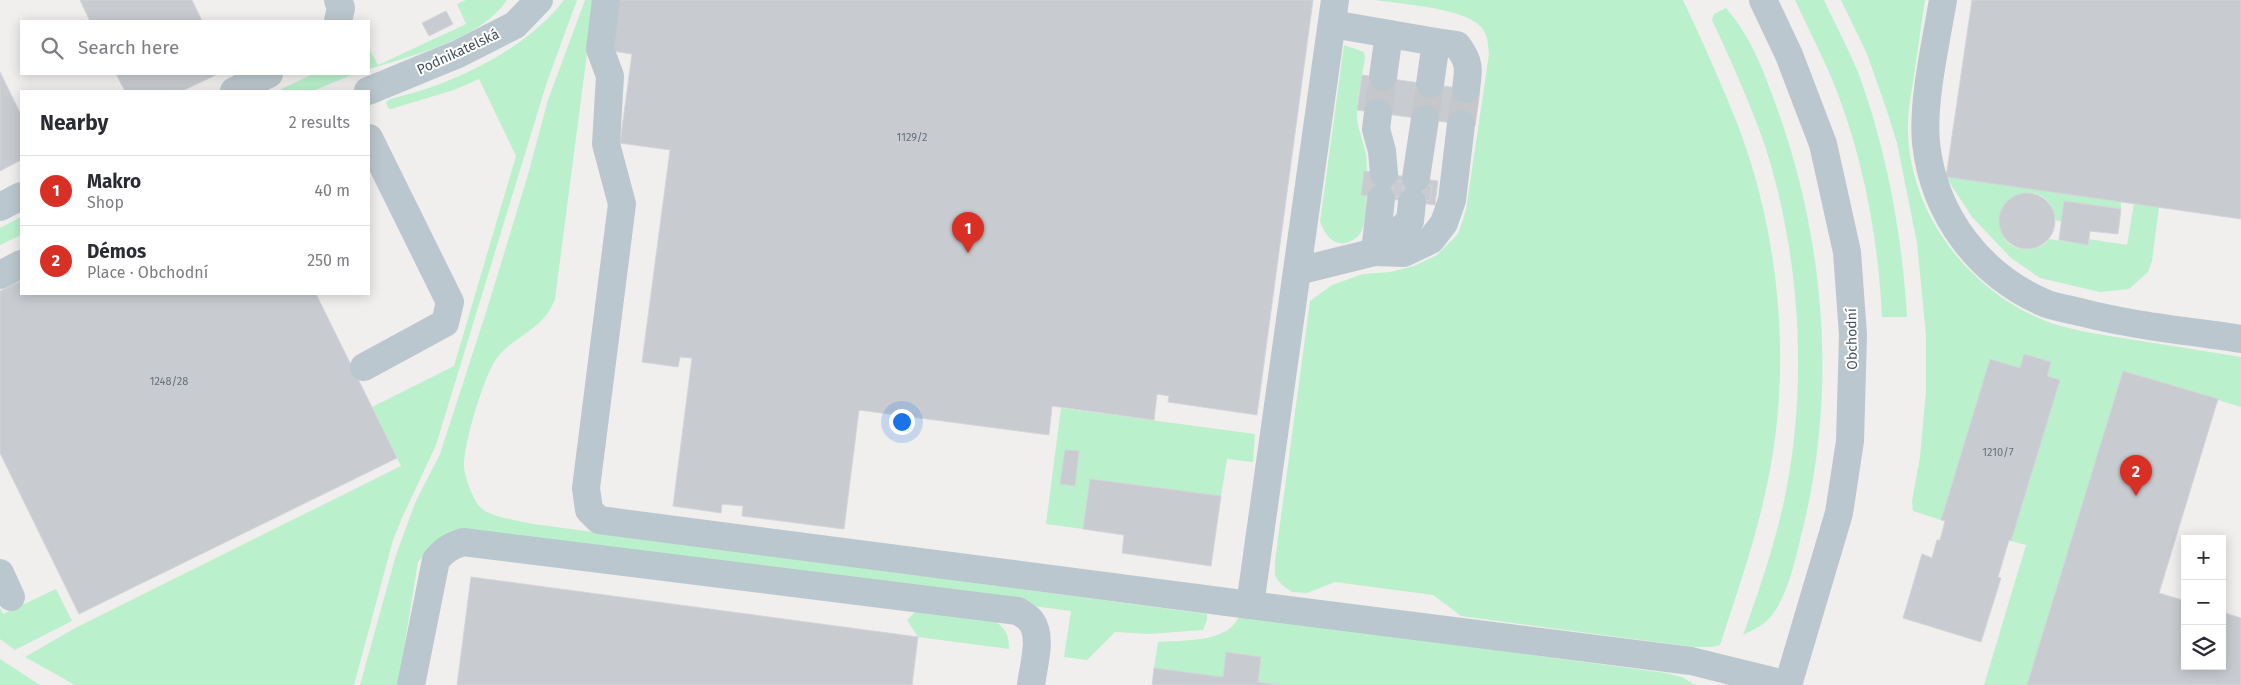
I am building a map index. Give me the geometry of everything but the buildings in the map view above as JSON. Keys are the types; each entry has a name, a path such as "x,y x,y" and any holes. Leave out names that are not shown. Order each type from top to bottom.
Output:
{"street":[{"path":"338,0 341,8 338,20"},
{"name":"Podnikatelská","path":"370,90 458,54 515,25 539,0"},
{"path":"606,0 600,49 610,76 606,144 622,204 586,488 589,510 599,520 1691,662 1788,685"},
{"name":"Obchodní","path":"1763,0 1790,55 1822,144 1847,252 1853,336 1850,441 1839,513 1788,685"},
{"path":"1942,0 1928,97 1926,142 1934,182 1952,224 1975,255 2006,282 2048,304 2109,319 2241,340"},
{"path":"1250,605 1334,12 1389,34 1457,45 1465,55 1469,68 1466,89"},
{"path":"1383,77 1389,34"},
{"path":"1430,84 1436,42"},
{"path":"236,90 267,75"},
{"path":"1375,252 1382,186 1382,152 1376,129 1378,113"},
{"path":"1375,252 1410,220 1424,119"},
{"path":"1298,271 1375,252 1404,253 1431,240 1444,223 1452,200 1461,124"},
{"path":"364,367 445,323 450,302 370,140"},
{"path":"0,207 20,197"},
{"path":"0,275 20,265"},
{"path":"412,685 436,560 451,546 463,542 1018,611 1030,620 1035,629 1037,641 1031,685"}],"green space":[{"path":"466,0 507,0 495,14 463,36 424,52 370,69 370,50 378,65 466,24 457,4"},
{"path":"564,0 577,0 547,82 436,445 393,540 354,685 75,685 25,657 75,628 401,466 372,407 454,366 516,156 479,79 454,90 391,109 388,108 386,102 461,75 508,50 529,35"},
{"path":"585,0 594,0 555,299 543,319 502,352 495,361 485,382 470,429 464,467 469,487 479,506 483,510 497,516 533,524 1207,614 1203,630 1149,634 1115,632 1087,660 1064,657 1071,611 464,531 435,542 418,562 398,685 360,685 396,555 415,503 440,454 488,306 527,178 548,100"},
{"path":"1375,0 1683,0 1726,96 1753,169 1764,211 1772,254 1780,341 1780,384 1770,470 1754,536 1720,645 1694,647 1461,616 1433,595 1335,582 1307,593 1292,592 1282,585 1275,576 1275,561 1310,301 1332,285 1363,274 1390,272 1414,266 1437,255 1458,234 1466,210 1489,54 1485,32 1472,20 1460,15 1431,8"},
{"path":"1795,0 1824,0 1858,72 1885,162 1897,224 1907,317 1882,317 1873,226 1860,166 1843,108 1832,79"},
{"path":"1841,0 1925,0 1908,124 1910,156 1918,188 1931,218 1948,245 1970,270 1994,292 2022,310 2051,323 2070,328 2241,357 2241,407 2123,371 2027,685 1984,685 2026,545 2011,541 2060,380 2047,376 2051,362 2020,368 1990,359 1941,520 1913,511 1912,501 1920,457 1926,391 1926,335 1917,243 1897,143 1887,111 1867,54"},
{"path":"1726,8 1743,31 1756,56 1777,108 1793,159 1806,210 1821,316 1822,370 1820,423 1814,476 1794,566 1784,593 1771,616 1763,624 1743,635 1776,535 1792,458 1798,369 1797,324 1787,235 1778,191 1754,116 1712,20 1714,14"},
{"path":"1344,45 1364,52 1365,58 1358,96 1357,118 1366,155 1367,184 1363,228 1356,238 1343,243 1333,241 1325,232 1320,222"},
{"path":"311,75 352,75 315,90 279,90"},
{"path":"1946,177 2121,202 2121,209 2065,201 2062,222 2056,220 2051,207 2042,196 2033,193 2019,194 2008,200 2002,210 2000,221 2001,232 2007,242 2017,248 2035,248 2043,245 2049,239 2088,245 2089,239 2127,245 2134,203 2159,207 2152,261 2148,272 2129,289 2100,292 2040,278 2011,258 1972,217"},
{"path":"20,218 20,235 0,245 0,228"},
{"path":"1061,408 1255,434 1253,462 1227,459 1221,496 1090,479 1083,529 1046,524"},
{"path":"56,589 72,621 15,650 0,639 0,608 3,614"},
{"path":"916,611 995,621 1006,633 1009,649 918,637 907,620"},
{"path":"1239,616 1666,673 1682,677 1695,685 1280,685 1258,682 1261,657 1226,652 1223,677 1154,668 1158,642 1192,640 1216,636 1234,625"},
{"path":"0,659 40,685 0,685"}],"tunnel":[{"path":"1378,113 1383,77"},
{"path":"1425,119 1430,84"},
{"path":"1461,124 1466,89"}],"place":[{"name":"Makro","path":"968,253"},
{"name":"Démos","path":"2136,496"}]}
